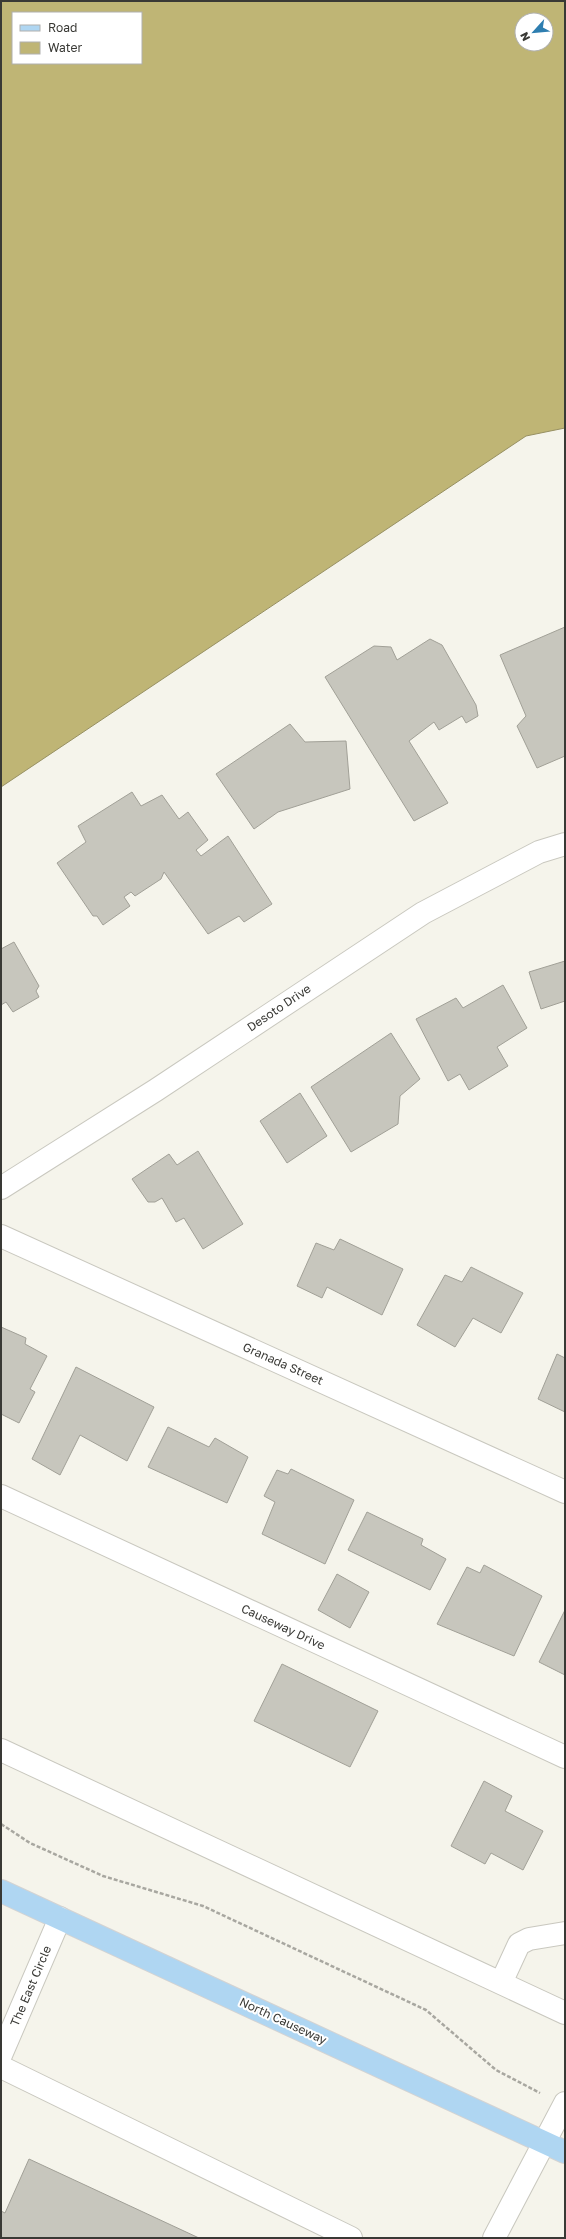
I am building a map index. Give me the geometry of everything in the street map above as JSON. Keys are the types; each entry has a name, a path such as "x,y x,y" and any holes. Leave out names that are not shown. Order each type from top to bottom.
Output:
{"main road":[{"name":"North Causeway","path":"1,1891 565,2152"}],"street":[{"name":"Desoto Drive","path":"1,1188 161,1086 423,913 539,852 565,844"},
{"name":"Granada Street","path":"1,1236 565,1492"},
{"name":"Causeway Drive","path":"1,1496 565,1758"},
{"path":"1,1750 565,2013"},
{"name":"The East Circle","path":"1,2055 60,1918"},
{"path":"501,1983 519,1944 529,1939 565,1934"},
{"path":"1,2067 351,2238"},
{"path":"494,2238 546,2143 564,2104"}],"path":[{"path":"1,1824 30,1843 104,1876 203,1906 426,2010 496,2070 564,2104"}],"water":[{"path":"1,1 565,1 565,428 526,436 1,787"}],"building":[{"path":"565,627 565,756 537,768 517,726 526,716 500,655"},
{"path":"430,639 442,645 476,705 478,716 466,723 462,716 439,730 434,722 409,741 448,803 414,821 325,677 374,646 391,647 397,660"},
{"path":"290,724 305,742 346,741 350,789 278,812 254,829 216,774"},
{"path":"132,792 141,806 162,795 179,819 188,812 208,840 196,850 201,856 228,836 272,904 244,922 239,916 208,934 164,872 161,879 135,896 131,892 124,897 130,906 103,925 97,916 93,916 57,863 86,842 78,826"},
{"path":"14,942 39,986 36,991 39,997 13,1012 6,1002 1,1005 1,949"},
{"path":"565,961 565,1001 541,1009 529,972"},
{"path":"503,985 527,1028 497,1047 508,1066 469,1090 460,1074 448,1081 416,1019 456,998 463,1008"},
{"path":"391,1033 420,1079 400,1096 398,1124 351,1152 311,1087"},
{"path":"300,1093 327,1136 287,1163 260,1121"},
{"path":"198,1151 243,1224 203,1249 184,1218 176,1222 162,1198 155,1202 148,1202 132,1179 169,1154 177,1165"},
{"path":"340,1239 403,1269 382,1315 327,1287 322,1298 297,1286 316,1243 334,1250"},
{"path":"471,1267 523,1293 501,1333 473,1318 455,1347 417,1325 445,1275 462,1282"},
{"path":"1,1327 26,1338 25,1344 47,1356 30,1389 35,1392 19,1423 1,1414"},
{"path":"557,1354 565,1358 565,1412 538,1399"},
{"path":"76,1367 154,1407 127,1461 80,1435 60,1475 32,1459"},
{"path":"168,1427 209,1447 215,1438 248,1457 227,1503 148,1467"},
{"path":"291,1469 354,1500 325,1564 262,1534 275,1502 264,1496 277,1470 288,1474"},
{"path":"367,1512 423,1539 421,1545 446,1559 430,1590 348,1550"},
{"path":"484,1565 542,1596 514,1656 437,1624 467,1567 480,1573"},
{"path":"337,1574 369,1592 350,1628 318,1610"},
{"path":"565,1610 565,1675 539,1662"},
{"path":"282,1664 378,1711 350,1767 254,1721"},
{"path":"484,1781 512,1796 505,1811 543,1831 523,1870 491,1853 485,1864 451,1846"},
{"path":"29,2159 199,2238 1,2238 1,2211 5,2213"}]}
